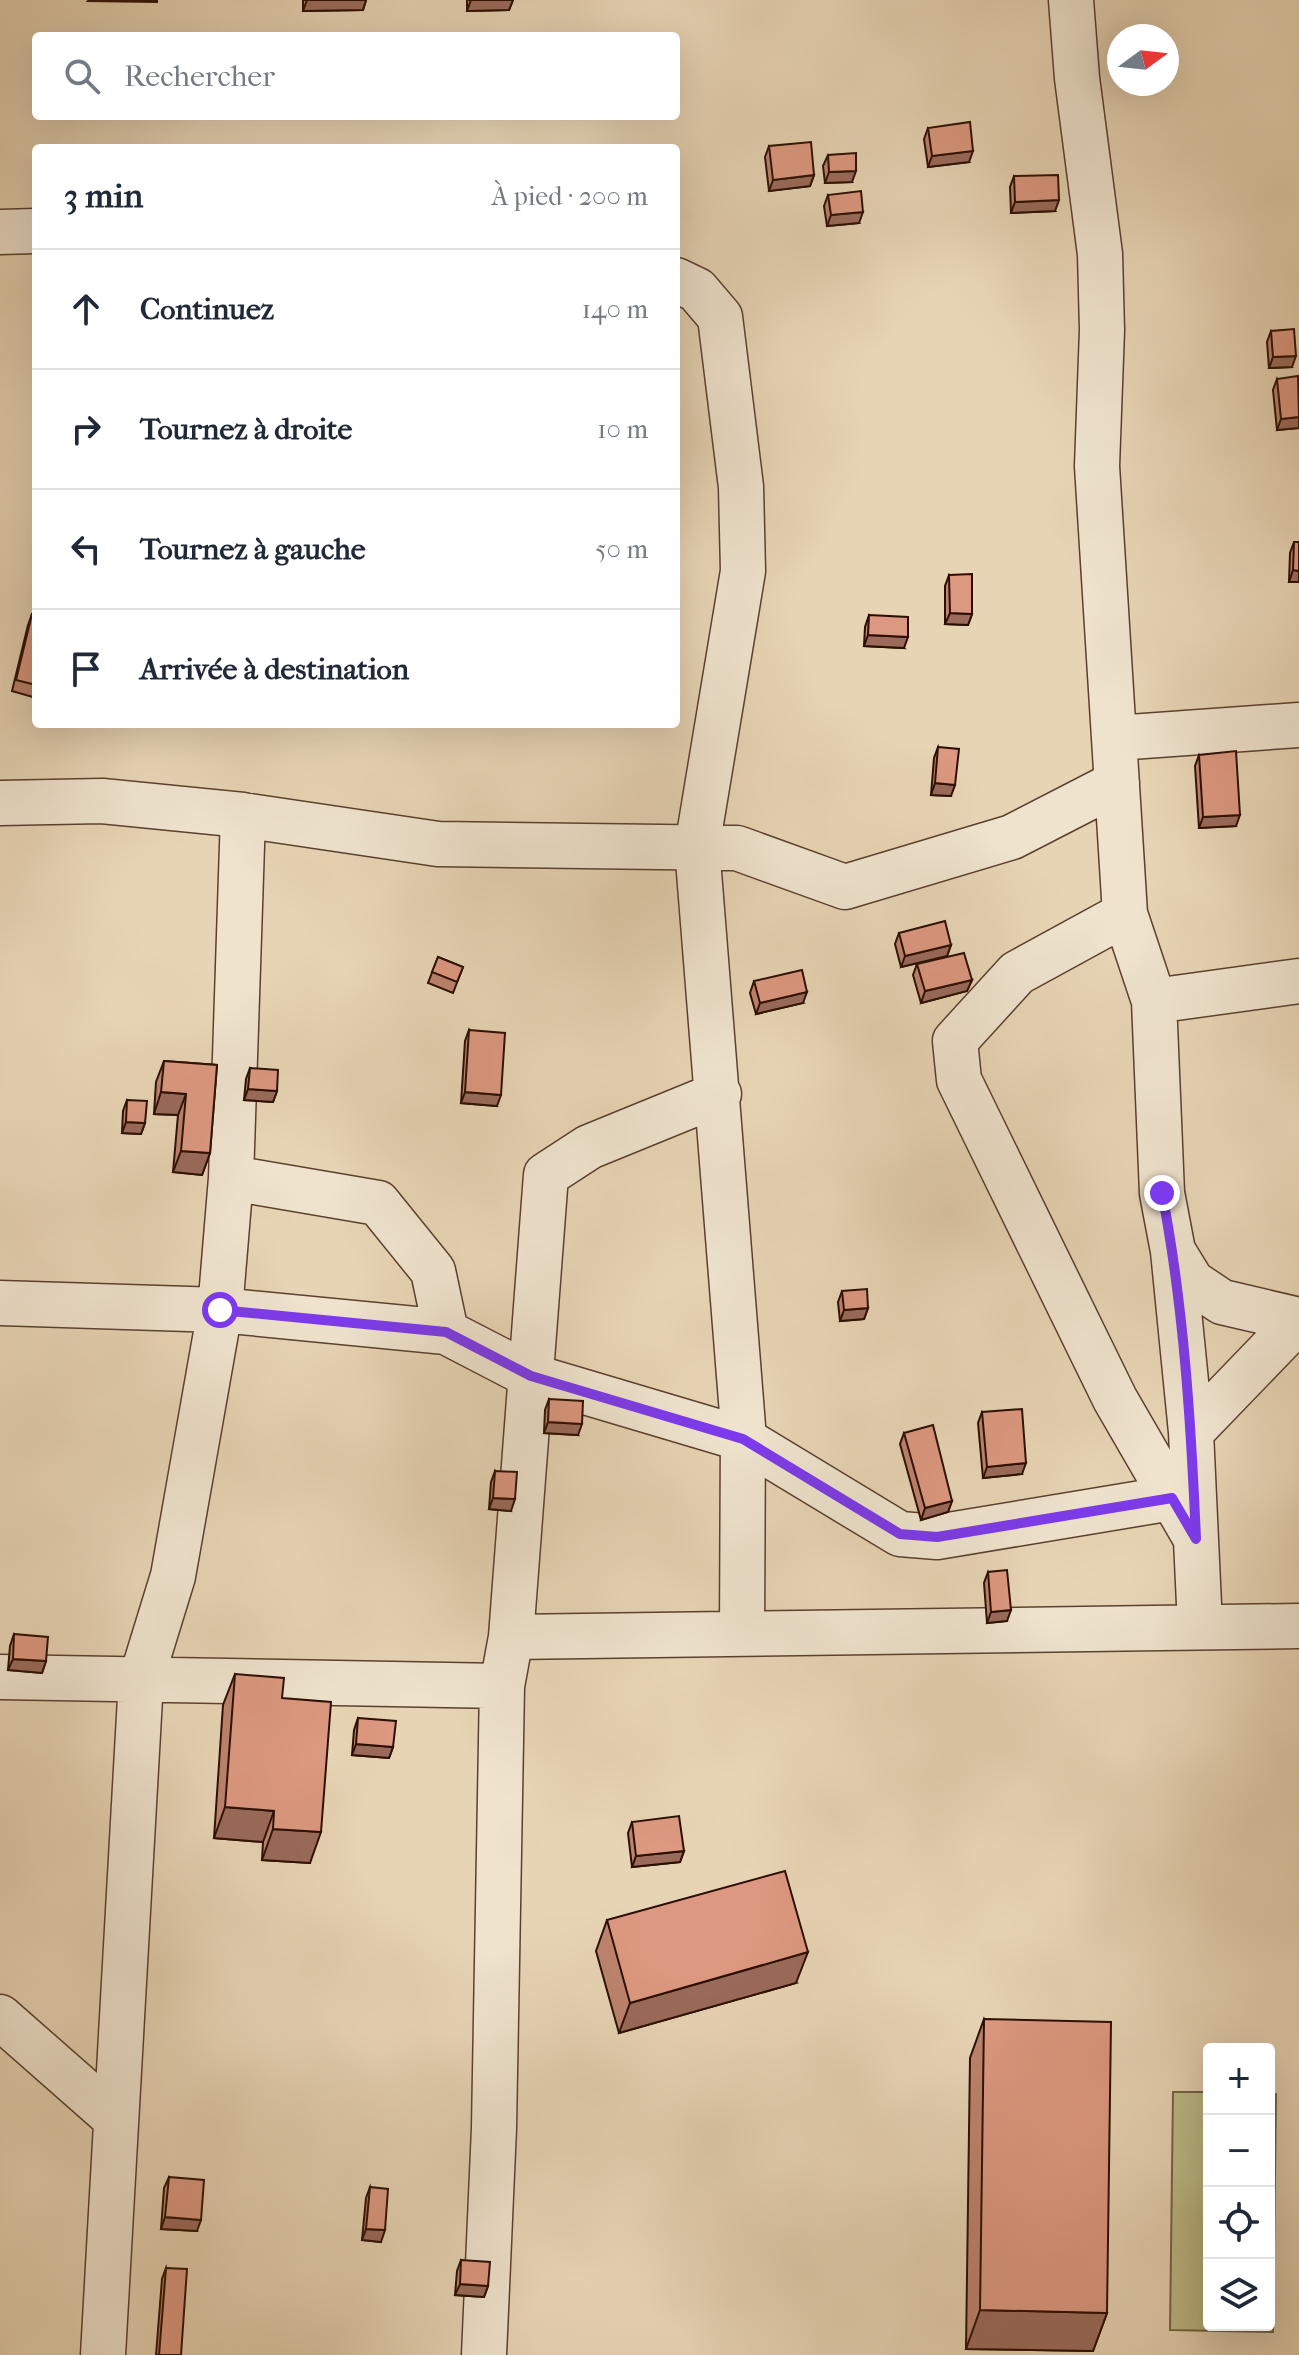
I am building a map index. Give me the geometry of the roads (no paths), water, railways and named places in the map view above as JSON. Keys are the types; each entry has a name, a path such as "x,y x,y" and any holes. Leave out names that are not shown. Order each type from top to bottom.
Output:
{"street":[{"path":"1071,0 1077,78 1100,254 1102,330 1097,466 1125,914 1154,1001 1162,1193 1173,1251 1191,1432 1200,1626"},
{"path":"0,232 32,231"},
{"path":"680,282 697,290 720,317 741,487 743,571 697,847 719,1094 743,1439 742,1634"},
{"path":"1116,738 1299,725"},
{"path":"0,803 102,801 243,815 438,844 737,848 845,887 1012,837 1117,783"},
{"path":"103,2355 141,1680 173,1576 220,1310 231,1178 243,815"},
{"path":"1125,914 1017,973 955,1041 959,1080 1115,1399 1196,1539"},
{"path":"1154,1001 1299,981"},
{"path":"484,2355 494,2128 502,1686 511,1637 546,1175 589,1147 719,1094"},
{"path":"231,1178 378,1203 433,1271 446,1332"},
{"path":"1173,1251 1192,1282 1222,1302 1299,1320 1191,1432"},
{"path":"0,1303 220,1310 446,1332 531,1376 743,1439 900,1534 937,1537 1172,1498"},
{"path":"511,1637 1299,1626"},
{"path":"0,1677 502,1686"},
{"path":"0,2017 116,2119"}]}
